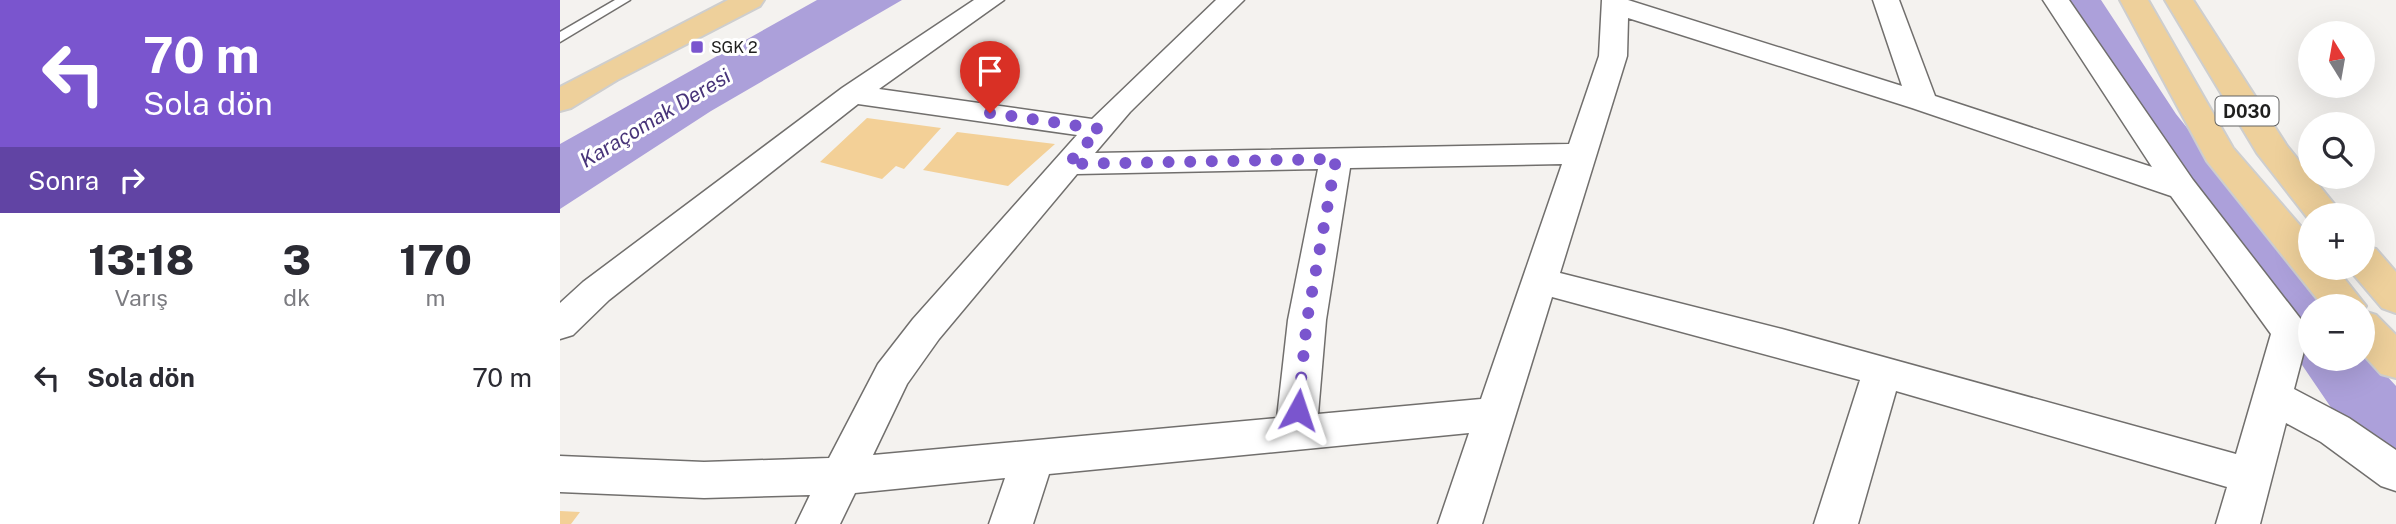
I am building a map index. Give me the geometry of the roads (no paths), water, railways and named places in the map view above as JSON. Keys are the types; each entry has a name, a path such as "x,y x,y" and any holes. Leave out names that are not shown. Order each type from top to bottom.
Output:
{"main road":[{"path":"560,74 703,0"},
{"path":"560,101 606,73 750,0"},
{"path":"2134,0 2219,153 2298,248"},
{"name":"D030","path":"2179,0 2274,153 2315,203"},
{"path":"2375,274 2396,298"},
{"path":"2324,280 2335,294"},
{"path":"2375,340 2396,362"}],"street":[{"path":"560,325 596,291 852,94 991,0"},
{"path":"818,524 892,375 926,329 1100,129 1231,0"},
{"path":"1886,0 1922,102"},
{"path":"2056,0 2182,188 2298,330"},
{"path":"1460,524 1613,56 1615,3 2182,188"},
{"path":"852,94 1100,129"},
{"path":"1068,164 1583,154"},
{"path":"1296,433 1307,320 1336,159"},
{"path":"1541,281 1882,371 2249,476"},
{"path":"2238,524 2272,396 2298,337"},
{"path":"1836,524 1882,371"},
{"path":"2272,396 2335,430 2396,472"},
{"path":"560,474 704,480 841,475 1495,414"},
{"path":"1011,524 1033,457"}],"lane":[{"path":"560,38 624,0"}],"water":[{"name":"Karaçomak Deresi","path":"817,0 902,0 711,111 560,209 560,144"}],"waterway":[{"path":"2078,0 2156,124 2298,313"},
{"path":"2341,371 2396,431"}],"place":[{"name":"SGK 2","path":"697,47"}]}
